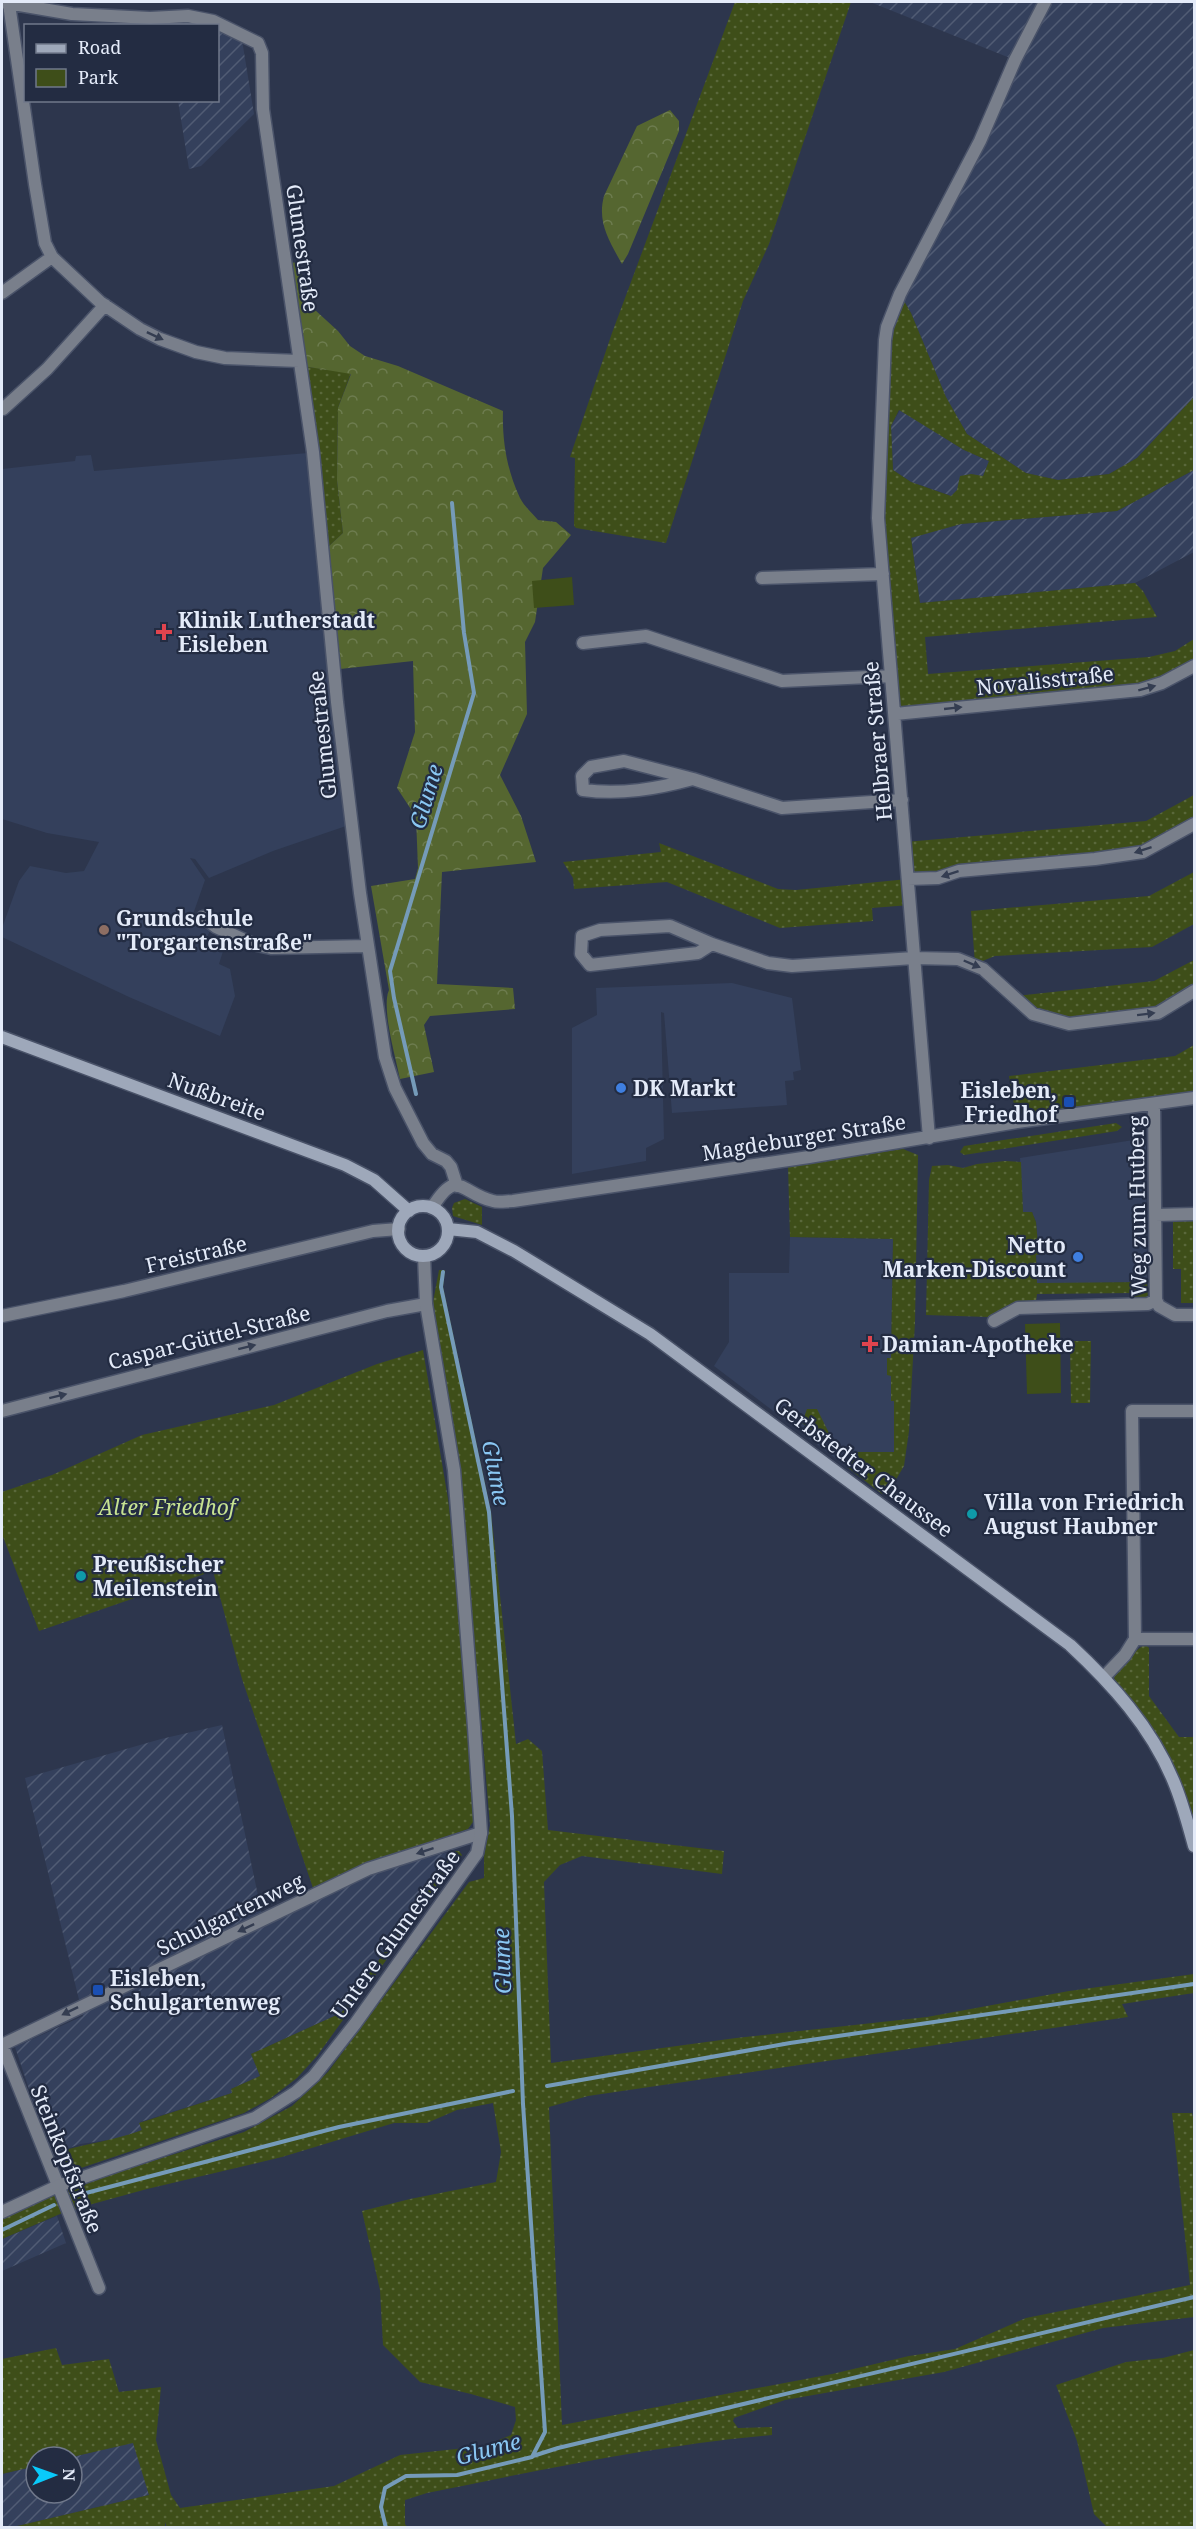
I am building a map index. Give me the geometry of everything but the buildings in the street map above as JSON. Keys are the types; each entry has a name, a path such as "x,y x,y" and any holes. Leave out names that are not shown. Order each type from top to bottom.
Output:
{"main road":[{"name":"Nußbreite","path":"2,1036 345,1165 374,1180 409,1211"},
{"path":"420,1206 432,1208 444,1217 448,1229 445,1242 441,1248 424,1256 408,1251 403,1245 399,1229 402,1219 409,1211 420,1206"},
{"name":"Gerbstedter Chaussee","path":"448,1229 477,1232 545,1269 650,1334 1071,1646 1104,1677 1142,1725 1173,1780 1194,1846"}],"street":[{"name":"Helbraer Straße","path":"929,1138 878,518 885,340 887,327 900,294 980,141 1015,60 1045,2"},
{"path":"72,8 5,3 45,243 52,257 105,305 140,329 196,352 242,360 299,361"},
{"name":"Glumestraße","path":"72,8 150,18 188,16 213,21 258,43 262,53 263,110 313,452 337,702 368,946 385,1057 394,1088 423,1143 432,1155 446,1161 451,1167 457,1186"},
{"path":"2,293 52,257"},
{"path":"3,409 47,369 105,305"},
{"path":"762,578 883,574"},
{"path":"583,643 646,636 782,681 891,676"},
{"name":"Novalisstraße","path":"895,714 1140,690 1157,685 1194,666"},
{"path":"693,779 653,790 600,792 584,790 582,777 591,767 624,761 693,779 782,808 902,800"},
{"path":"908,879 938,878 959,871 1095,859 1143,852 1194,824"},
{"path":"203,917 216,927 254,944 271,948 368,946"},
{"path":"712,944 698,953 590,964 580,954 582,936 600,930 670,926 712,944 768,963 792,966 943,957 972,963 991,975 1033,1014 1069,1024 1158,1012 1194,991"},
{"name":"Magdeburger Straße","path":"457,1186 493,1201 513,1201 929,1138 1017,1122 1194,1098"},
{"name":"Weg zum Hutberg","path":"1154,1104 1157,1303"},
{"path":"432,1208 441,1193 457,1186"},
{"path":"1156,1215 1194,1214"},
{"name":"Freistraße","path":"2,1316 124,1291 373,1232 399,1229"},
{"path":"424,1256 426,1304"},
{"path":"994,1321 1018,1308 1157,1303 1175,1315 1194,1315"},
{"name":"Untere Glumestraße","path":"2,2212 255,2118 296,2092 314,2076 355,2024 448,1897 477,1852 481,1833 454,1470 426,1304"},
{"name":"Caspar-Güttel-Straße","path":"2,1411 387,1311 426,1304"},
{"path":"1104,1677 1125,1655 1135,1638 1132,1412 1194,1412"},
{"path":"1135,1638 1194,1639"},
{"name":"Schulgartenweg","path":"2,2045 368,1869 481,1833"},
{"name":"Steinkopfstraße","path":"2,2045 99,2288"}],"shaded area":[{"path":"870,2 1194,2 1194,397 1137,458 1109,474 1058,480 1026,473 967,434 946,398 911,313 900,294 1015,60"},
{"path":"196,20 211,24 166,24 165,22"},
{"path":"219,26 242,40 254,114 201,166 189,169 178,102 219,102"},
{"path":"900,410 964,450 989,461 983,477 971,474 952,496 911,482 893,470 891,426"},
{"name":"Klinik Lutherstadt Eisleben","path":"308,453 349,825 273,851 209,878 195,859 190,858 205,880 190,923 210,931 206,939 225,945 219,964 230,969 235,996 220,1036 129,997 2,937 2,928 19,881 30,866 66,873 84,871 99,842 47,833 2,819 2,469 75,461 76,456 91,455 94,471"},
{"path":"1194,470 1194,552 1135,583 920,603 911,537 961,524 1117,511"},
{"path":"732,983 792,998 801,1070 793,1072 794,1080 785,1081 787,1105 672,1113 664,1013 661,1012 664,1139 646,1148 646,1161 572,1174 572,1028 597,1015 596,988"},
{"path":"1146,1138 1147,1282 1037,1284 1036,1255 1039,1255 1036,1222 1032,1212 1023,1212 1020,1158"},
{"path":"790,1237 893,1239 891,1358 887,1358 887,1375 891,1375 891,1400 894,1401 894,1452 848,1457 847,1467 714,1366 729,1342 729,1273 789,1273"},
{"path":"222,1725 264,1924 372,1873 452,1851 436,1880 341,2013 251,2054 260,2076 231,2089 232,2093 140,2122 142,2130 122,2138 80,2144 56,2153 35,2107 15,2047 83,2016 25,1778 161,1739"},
{"path":"57,2216 66,2243 2,2271 2,2239"},
{"path":"134,2442 149,2495 13,2527 3,2527 2,2474 24,2469 24,2505 84,2505 84,2454"}],"green space":[{"path":"735,2 851,2 769,244 743,301 666,543 576,528 574,526 575,458 570,457 612,333"},
{"path":"670,110 679,121 679,131 622,264 603,223 604,196 637,126"},
{"path":"289,262 297,263 315,310 338,331 350,346 365,356 398,366 503,411 506,455 520,498 538,520 556,522 571,535 543,568 535,622 525,642 527,714 500,775 521,816 536,862 442,872 437,984 513,988 515,1009 430,1016 424,1025 434,1072 400,1079 388,1021 389,990 371,886 415,879 418,868 416,817 397,788 415,732 413,661 340,669 327,548 343,533 337,480 338,408 351,374 303,366"},
{"path":"900,294 911,313 946,397 967,434 1026,473 1058,480 1109,474 1137,458 1194,397 1194,470 1117,511 961,524 911,538 920,603 1135,583 1143,591 1157,617 925,637 928,674 1149,657 1175,651 1194,639 1194,666 1162,683 895,714 883,574 885,340","holes":["899,410 964,450 989,461 983,476 971,474 960,476 957,490 951,496 911,482 893,470 891,426"]},
{"path":"303,366 351,373 338,408 337,480 343,533 327,548"},
{"path":"572,577 574,605 534,608 532,581"},
{"path":"1194,795 1194,824 1156,845 959,871 909,888 910,905 872,908 873,921 780,928 667,882 574,889 573,878 563,862 661,852 659,843 778,889 796,890 908,879 905,842 1146,821"},
{"path":"1194,872 1194,924 1152,947 995,956 975,964 971,911 1149,896"},
{"path":"1194,960 1194,991 1158,1013 1049,1020 1015,996 1154,981"},
{"path":"1194,1045 1194,1098 1017,1122 1009,1076 1175,1056"},
{"path":"1116,1123 1122,1127 1117,1131 964,1155 960,1152 964,1146"},
{"path":"903,1149 918,1155 915,1322 909,1431 904,1466 894,1483 882,1494 847,1467 848,1457 853,1452 894,1452 894,1401 891,1401 891,1376 887,1375 887,1358 891,1358 893,1239 790,1237 788,1166"},
{"path":"1005,1161 1021,1162 1023,1212 1032,1212 1036,1222 1039,1255 1036,1255 1037,1283 1147,1282 1148,1300 1133,1300 1133,1293 1037,1294 1036,1302 1019,1302 1006,1306 989,1317 926,1315 929,1180 932,1166 948,1165 963,1168"},
{"path":"465,1199 482,1207 482,1225 453,1216 454,1203"},
{"path":"1173,1218 1194,1218 1194,1303 1181,1303 1181,1269 1173,1269"},
{"path":"439,1270 445,1270 443,1287 491,1512 516,1744 528,1739 542,1751 548,1830 724,1851 722,1874 582,1856 560,1865 544,1882 551,2063 736,2038 927,2017 1069,1991 1194,1974 1194,1993 1122,2004 1128,2017 588,2096 549,2107 562,2425 832,2374 909,2356 955,2349 1026,2318 1190,2285 1172,2113 1192,2113 1194,2121 1194,2317 1103,2328 944,2372 785,2400 734,2418 733,2421 738,2428 772,2427 772,2435 642,2452 427,2493 405,2500 407,2527 167,2528 165,2522 165,2527 13,2527 149,2495 133,2443 84,2454 84,2445 24,2445 24,2469 2,2474 2,2359 56,2348 62,2365 109,2359 119,2392 161,2387 156,2440 171,2495 180,2508 334,2486 400,2455 484,2446 511,2435 516,2420 515,2407 420,2382 383,2345 380,2290 362,2211 496,2182 501,2152 493,2103 457,2110 427,2123 394,2123 282,2157 147,2189 67,2211 2,2239 2,2219 71,2187 244,2132 292,2106 328,2072 469,1882 484,1878 484,1857 490,1825 459,1459 433,1302"},
{"path":"1060,1323 1061,1393 1027,1394 1025,1324"},
{"path":"1073,1341 1091,1341 1090,1403 1071,1403 1070,1346"},
{"name":"Alter Friedhof","path":"423,1350 448,1499 454,1553 475,1819 468,1829 371,1862 313,1888 242,1679 213,1571 39,1631 2,1534 2,1492 52,1475 142,1435 274,1405 377,1364"},
{"path":"807,1409 817,1409 830,1435 827,1443 802,1423"},
{"path":"1145,1644 1149,1648 1149,1696 1179,1737 1194,1737 1194,1828 1115,1683 1114,1676 1132,1654"},
{"path":"452,1851 459,1851 462,1855 317,2056 297,2078 271,2098 244,2113 81,2168 67,2164 56,2153 142,2130 139,2123 232,2093 231,2089 260,2076 251,2054 341,2013 436,1880"},
{"path":"1194,2350 1194,2527 1107,2527 1094,2514 1077,2441 1056,2385 1126,2362 1163,2358"}],"waterway":[{"name":"Glume","path":"416,1094 390,971 474,693 464,633 452,503"},
{"name":"Glume","path":"386,2528 381,2507 385,2488 406,2476 457,2475 532,2457 545,2432 523,2104 512,1816 489,1512 441,1287 443,1272"},
{"path":"547,2086 790,2043 1194,1984"},
{"path":"86,2193 339,2127 513,2091"},
{"path":"2,2230 54,2205"},
{"path":"533,2456 558,2448 1194,2297"}],"place":[{"name":"Klinik Lutherstadt Eisleben","path":"164,632"},
{"name":"Grundschule \"Torgartenstraße\"","path":"104,930"},
{"name":"DK Markt","path":"621,1088"},
{"name":"Eisleben, Friedhof","path":"1069,1102"},
{"name":"Netto Marken-Discount","path":"1078,1257"},
{"name":"Damian-Apotheke","path":"870,1344"},
{"name":"Villa von Friedrich August Haubner","path":"972,1514"},
{"name":"Preußischer Meilenstein","path":"81,1576"},
{"name":"Eisleben, Schulgartenweg","path":"98,1990"}]}
